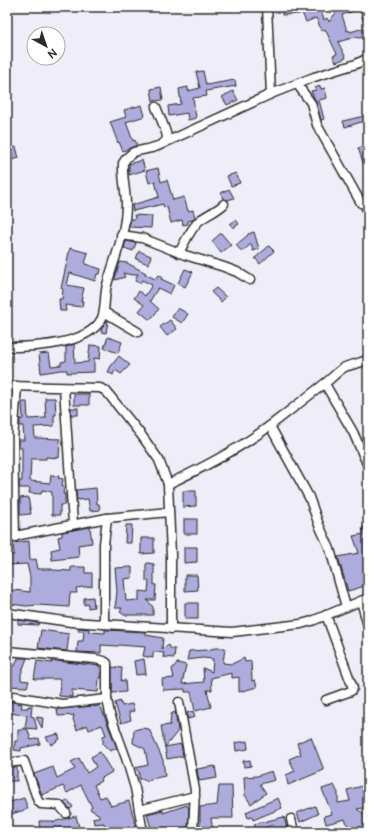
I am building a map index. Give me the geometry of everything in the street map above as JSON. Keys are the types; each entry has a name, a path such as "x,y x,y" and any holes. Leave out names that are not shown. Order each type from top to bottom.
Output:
{"street":[{"path":"267,7 271,94"},
{"path":"364,7 368,19"},
{"path":"7,347 41,346 79,338 97,326 104,312 107,287 125,220 126,206 123,163 128,157 135,152 161,145 271,94 356,64 368,58"},
{"path":"297,84 311,103 317,125 365,203 368,214"},
{"path":"156,107 167,138 164,143"},
{"path":"179,253 196,225 201,220 221,208 224,204"},
{"path":"121,235 142,238 179,253 237,272 250,280"},
{"path":"104,312 138,332"},
{"path":"168,484 212,463 270,426 325,384 342,369 349,365 359,364 368,359"},
{"path":"325,384 353,432 368,466"},
{"path":"7,386 100,388 106,391 159,460 168,484 171,555 171,628"},
{"path":"17,386 13,440 11,538 107,518 169,512"},
{"path":"64,388 73,524"},
{"path":"270,426 309,497 319,525 330,549 346,607"},
{"path":"104,624 104,544 107,518"},
{"path":"7,613 71,622 232,632 301,624 365,599 368,626"},
{"path":"326,615 353,688 351,691 326,700"},
{"path":"7,651 104,660 107,666 107,699 110,714 131,774 143,832"},
{"path":"7,695 62,704 107,699"},
{"path":"179,702 195,796 193,832"},
{"path":"7,763 24,761 38,801 44,804 59,805 66,813"},
{"path":"139,810 195,796"},
{"path":"290,819 294,832"}],"building":[{"path":"282,7 300,7 300,14 282,15"},
{"path":"320,7 324,20 327,18 329,22 338,10 337,7 359,7 359,9 342,15 347,31 349,30 350,32 364,28 366,36 359,38 355,37 338,42 346,58 336,62 333,56 337,54 325,29 322,31 316,18 306,22 302,13"},
{"path":"203,71 206,85 235,80 236,86 206,91 207,96 193,98 196,118 188,120 187,113 169,116 168,106 181,104 179,89 188,87 188,91 200,88 196,72"},
{"path":"320,86 321,89 325,88 327,98 319,100 324,119 321,120 311,91 316,90 315,88"},
{"path":"161,87 163,100 153,101 151,89"},
{"path":"233,91 238,100 227,105 222,97"},
{"path":"142,105 145,116 126,122 133,141 135,140 137,145 123,151 119,142 118,143 110,122 126,117 124,110"},
{"path":"368,115 368,120 345,127 343,121"},
{"path":"368,145 368,164 364,165 358,148"},
{"path":"16,147 19,158 11,160 9,149"},
{"path":"142,160 145,170 129,175 129,164"},
{"path":"158,168 161,182 167,180 173,200 184,197 188,211 193,210 195,217 188,221 188,224 183,225 182,220 171,223 167,207 164,208 163,204 133,211 132,205 159,197 155,181 149,183 146,171"},
{"path":"236,173 240,183 231,186 227,176"},
{"path":"229,189 234,198 228,200 223,199 221,193"},
{"path":"134,215 152,216 151,228 129,227 131,219 135,219"},
{"path":"236,220 239,224 233,228 230,224"},
{"path":"254,232 259,249 253,251 251,244 242,252 236,245 248,234"},
{"path":"221,233 231,245 221,253 212,241"},
{"path":"126,241 136,243 133,251 124,248"},
{"path":"269,246 274,251 260,264 255,258"},
{"path":"70,248 88,253 85,264 101,269 100,274 97,274 95,281 70,273 67,285 84,288 81,301 83,301 82,307 65,305 66,311 60,311 59,299 62,299 63,289 61,288"},
{"path":"139,251 151,256 148,264 136,259"},
{"path":"120,262 127,263 155,279 158,275 162,277 161,279 174,285 170,294 158,288 150,301 159,309 150,320 139,311 144,305 134,298 139,291 145,296 152,285 142,280 140,283 135,281 138,274 132,275 123,273 125,277 115,280"},
{"path":"185,269 193,272 185,287 178,283"},
{"path":"216,288 226,297 221,302 211,292"},
{"path":"178,308 188,314 182,323 172,317"},
{"path":"170,320 177,329 167,336 160,327"},
{"path":"106,321 108,321 106,333 101,332 102,327"},
{"path":"108,337 122,342 118,353 104,348"},
{"path":"74,344 75,363 88,362 90,345 101,346 100,359 94,358 94,372 67,373 67,370 61,370 41,373 39,354 49,353 51,366 61,365 61,362 66,361 66,347"},
{"path":"119,356 130,365 121,374 115,370 113,375 108,372"},
{"path":"74,394 89,394 89,405 74,405"},
{"path":"45,398 55,398 56,415 54,415 54,426 34,427 35,438 60,439 59,458 46,457 46,459 31,459 30,481 50,483 51,475 59,476 58,478 63,479 62,486 64,487 63,494 65,494 65,505 60,505 60,515 52,515 52,492 42,490 41,494 29,493 30,488 19,488 19,481 22,481 22,448 19,448 19,440 24,440 23,426 20,426 20,419 23,419 22,402 27,402 28,419 46,418"},
{"path":"71,408 78,408 78,415 71,415"},
{"path":"96,488 97,504 99,504 100,510 90,511 88,499 77,500 76,490"},
{"path":"183,491 196,491 196,506 183,507"},
{"path":"28,497 31,514 20,515 20,498"},
{"path":"184,519 197,519 197,534 184,534"},
{"path":"126,525 132,525 131,543 125,543"},
{"path":"368,525 368,585 348,591 338,557 359,553 353,536 364,534 362,528"},
{"path":"90,527 92,543 78,545 79,557 52,560 51,550 60,548 58,537 62,536 62,532"},
{"path":"141,538 154,538 154,553 141,554"},
{"path":"29,541 30,560 36,559 38,569 71,571 71,567 85,567 85,573 92,573 92,586 76,588 77,593 70,593 69,607 38,605 26,606 11,604 13,590 30,592 30,577 27,564 7,565 7,555 14,555 13,543"},
{"path":"184,547 197,547 197,562 184,563"},
{"path":"146,564 154,564 154,585 156,585 155,600 147,600 153,607 153,615 124,615 120,612 122,608 115,608 117,591 115,568 132,567 132,578 124,579 126,601 139,600 139,591 148,592 149,581 146,581"},
{"path":"185,575 197,575 198,590 185,591"},
{"path":"93,597 94,607 88,608 88,604 84,605 84,598"},
{"path":"185,603 198,603 198,619 185,619"},
{"path":"18,620 39,623 38,625 18,624"},
{"path":"79,628 89,629 89,632 105,633 105,630 146,632 146,635 163,638 162,649 169,645 171,649 175,649 174,658 163,657 164,653 153,652 153,658 143,656 145,647 119,645 101,645 101,653 77,652 78,641 83,641 84,631 78,631"},
{"path":"41,630 69,634 67,651 38,648"},
{"path":"225,648 223,663 232,664 244,658 245,662 251,661 252,681 255,680 257,687 239,692 239,677 232,678 232,673 211,678 212,690 207,690 211,707 195,711 191,692 185,692 185,689 163,690 162,679 174,678 172,669 177,663 186,665 182,684 204,682 203,668 212,672 213,659 202,658 187,660 189,651"},
{"path":"18,658 27,658 21,674 21,680 29,681 27,687 7,686 7,666 15,666"},
{"path":"144,659 146,674 136,675 134,661"},
{"path":"37,661 52,663 52,661 57,661 100,666 101,678 99,678 98,692 72,690 72,697 59,696 60,679 34,679"},
{"path":"112,667 122,668 121,681 125,680 126,692 112,693"},
{"path":"7,701 22,704 21,708 28,708 28,706 32,706 31,716 34,717 37,729 25,728 27,715 7,713"},
{"path":"120,701 122,706 132,704 134,711 129,712 131,720 121,723 115,703"},
{"path":"100,705 117,748 110,751 103,744 103,736 106,735 102,725 89,730 87,725 77,730 73,719 74,715 58,716 57,709 95,707"},
{"path":"193,711 195,717 188,719 187,713"},
{"path":"175,712 178,731 165,747 181,744 183,756 167,759 161,726 170,725 171,714"},
{"path":"36,717 43,718 42,728"},
{"path":"23,728 28,730 31,740 39,738 40,744 21,748 21,751 14,750 15,741 18,741 18,730 23,730"},
{"path":"142,728 149,729 163,760 165,776 147,781 144,779 139,779 139,772 135,768 148,765 145,749 133,743 134,730"},
{"path":"58,734 60,739 51,745 46,737"},
{"path":"311,737 324,770 288,785 286,775 295,771 289,759 301,754 297,743"},
{"path":"247,741 248,749 236,751 235,743"},
{"path":"100,752 112,772 100,779 101,781 94,785 100,798 106,796 111,806 129,801 136,826 134,826 135,832 105,832 104,823 94,824 93,818 101,816 90,809 92,807 81,785 67,793 63,786 42,795 34,774 53,767 57,778 75,769 71,762 79,758 87,773 96,767 91,757"},
{"path":"250,760 251,766 244,767 243,761"},
{"path":"215,766 217,778 199,781 197,769"},
{"path":"17,767 17,781 7,781 7,768"},
{"path":"272,771 275,780 260,784 266,793 251,804 245,795 244,777 257,776"},
{"path":"334,785 338,793 338,803 350,801 347,790 366,785 368,807 357,809 368,817 368,832 350,832 345,819 326,824 324,816 332,814 322,789"},
{"path":"219,786 232,786 233,818 211,818 213,832 200,832 200,807 217,805"},
{"path":"24,798 28,809 8,815 7,803"},
{"path":"278,798 282,808 253,820 252,817 248,818 246,812"},
{"path":"68,800 73,807 70,809 64,803"},
{"path":"187,805 189,809 188,827 182,829 182,832 154,832 153,828 151,828 147,814 163,810 163,813"},
{"path":"315,806 318,814 300,822 297,813"},
{"path":"76,816 79,827 62,831 63,832 40,832 39,821 54,821 53,822"},
{"path":"284,817 288,832 275,832 273,825 256,830 254,824"}]}
